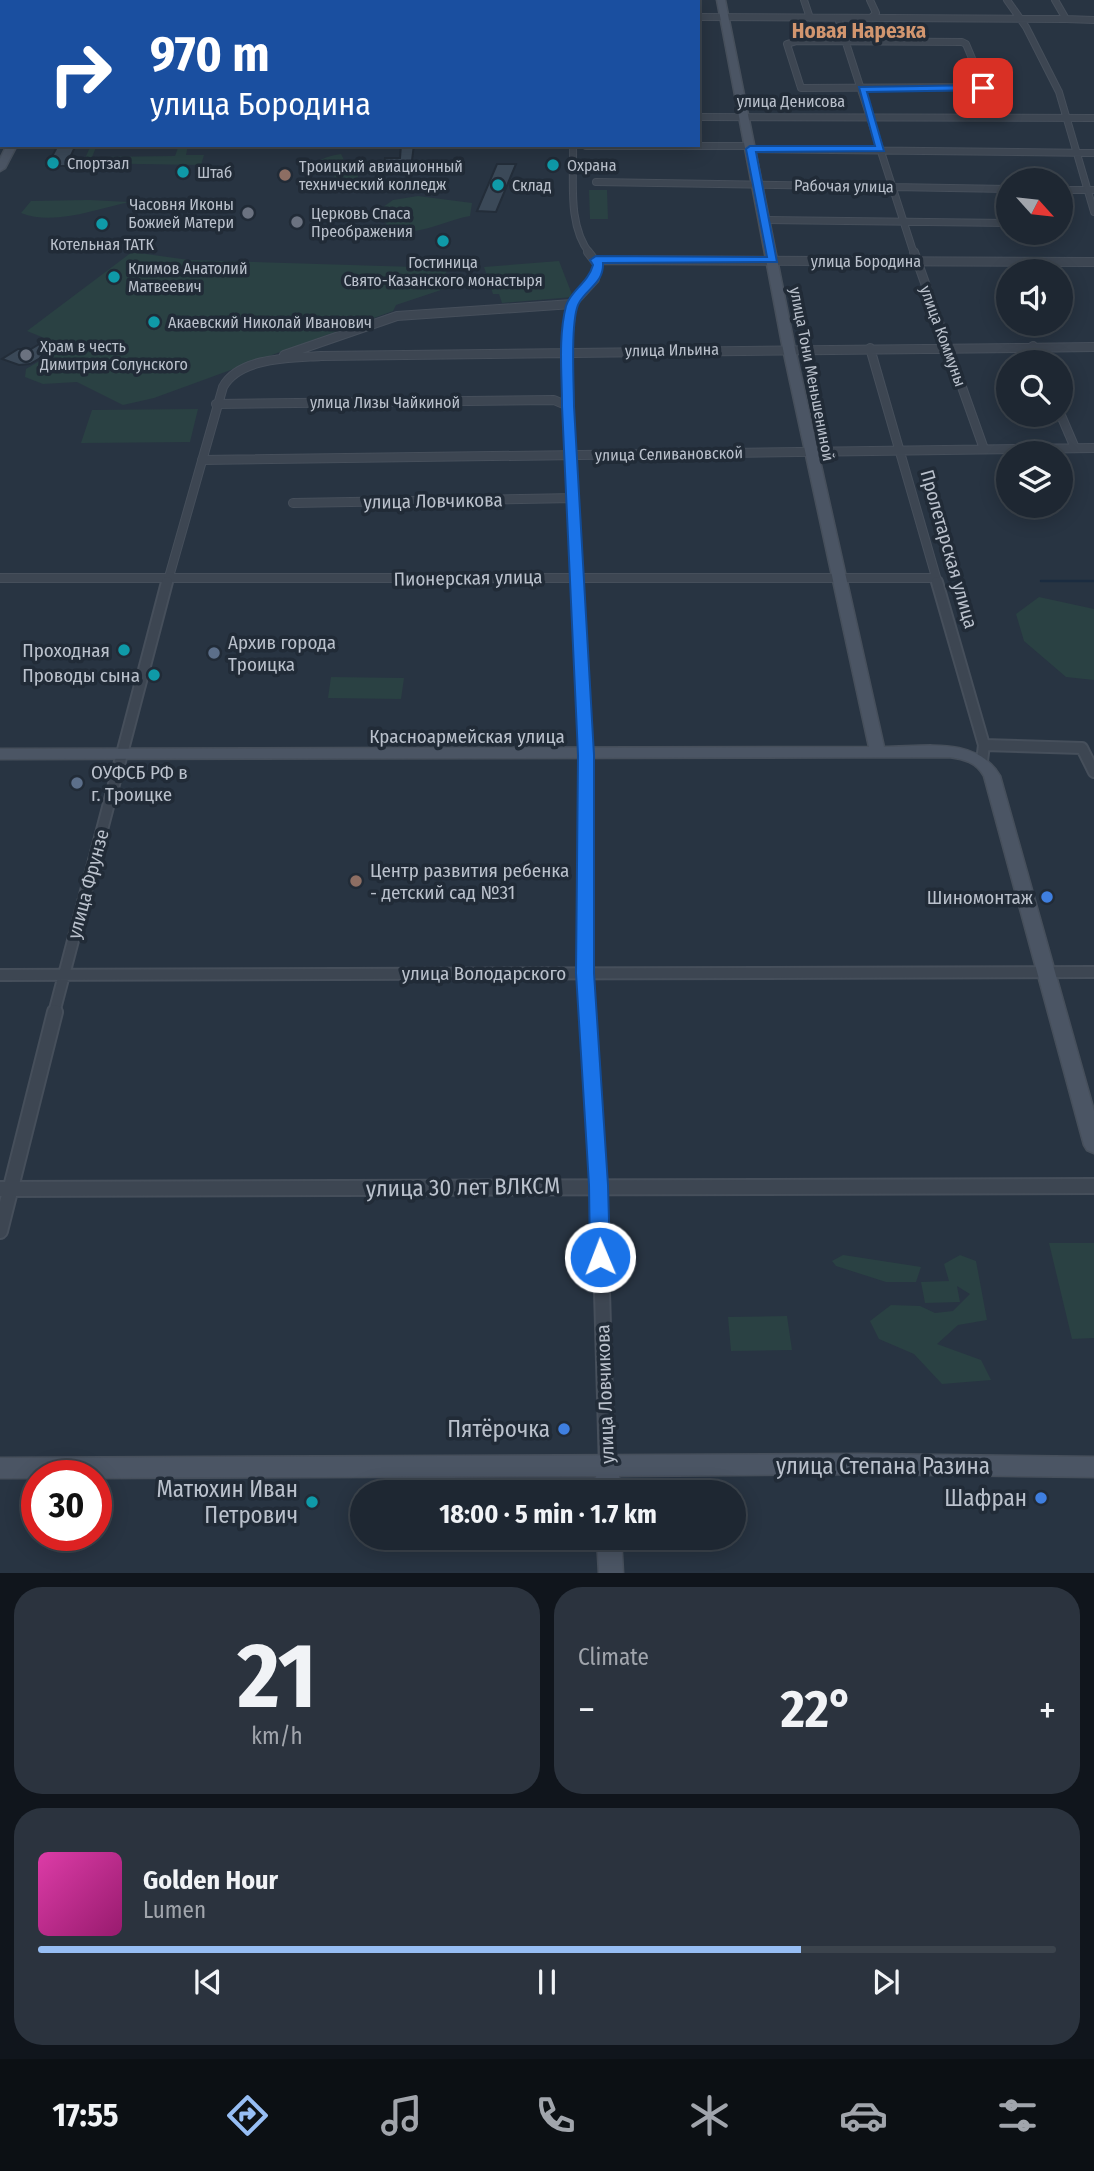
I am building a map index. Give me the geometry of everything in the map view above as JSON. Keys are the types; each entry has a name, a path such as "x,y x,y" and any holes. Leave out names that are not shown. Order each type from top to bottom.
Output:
{"street":[{"name":"улица Тони Меньшениной","path":"721,0 789,349 878,753"},
{"path":"804,0 810,18"},
{"path":"870,0 876,13 871,18"},
{"path":"1007,0 1026,27 1059,92 1091,190 1094,212"},
{"path":"1055,0 1066,19"},
{"path":"700,17 1094,20"},
{"name":"улица Коммуны","path":"838,18 916,261 984,449"},
{"path":"845,41 962,42 966,44 985,86 976,89 862,89 799,86 788,44 845,41"},
{"name":"улица Денисова","path":"700,117 1094,118"},
{"path":"0,168 11,147"},
{"path":"572,304 595,279 598,265 582,244 575,222 573,147"},
{"path":"668,147 1094,153"},
{"name":"Рабочая улица","path":"596,182 996,189"},
{"path":"1073,190 1091,190"},
{"path":"765,220 996,223"},
{"name":"улица Бородина","path":"596,260 1094,262"},
{"name":"улица Ловчикова","path":"572,304 567,352 586,755 585,973 598,1185 607,1480"},
{"name":"улица Ильина","path":"229,378 344,332 397,316 572,304"},
{"path":"1033,346 1035,350"},
{"name":"улица Ильина","path":"251,368 289,358 321,356 1094,347"},
{"name":"Пролетарская улица","path":"870,348 935,578 981,755 992,776 1094,1145"},
{"name":"улица Фрунзе","path":"0,1231 5,1189 168,579 216,404 229,378"},
{"name":"улица Лизы Чайкиной","path":"216,404 568,401"},
{"path":"1066,427 1075,448"},
{"name":"улица Селивановской","path":"202,460 811,451 899,453 1094,448"},
{"name":"улица Ловчикова","path":"293,503 574,498"},
{"name":"Пионерская улица","path":"0,578 935,578"},
{"name":"Красноармейская улица","path":"0,754 586,755 949,752 981,755 1082,748 1094,772"},
{"name":"улица Володарского","path":"0,975 1094,972"},
{"name":"улица 30 лет ВЛКСМ","path":"5,1189 598,1185 1094,1186"},
{"name":"улица Степана Разина","path":"0,1468 607,1468 864,1464 1094,1466"},
{"path":"610,1550 611,1573"}],"green space":[{"path":"90,147 96,147 92,157 175,156 178,147 188,147 186,155 204,155 201,165 83,163"},
{"path":"341,154 344,160 363,162 355,185 336,185 334,175 303,174 320,160"},
{"path":"589,190 607,190 608,219 590,219"},
{"path":"418,196 472,203 470,216 408,231 396,229 376,212 393,200"},
{"path":"31,201 129,202 61,217 34,217 21,213"},
{"path":"132,252 189,260 447,268 444,289 396,305 393,311 154,398 123,405 77,382 43,384 25,377 26,369 48,356 59,344 27,331"},
{"path":"559,261 573,297 502,303 499,294 493,294 484,267"},
{"path":"198,409 190,442 81,443 92,410"},
{"path":"1039,597 1094,609 1094,680 1066,677 1024,641 1016,614"},
{"path":"331,677 404,678 401,699 328,698"},
{"path":"1049,1243 1094,1243 1094,1338 1072,1339"},
{"path":"843,1255 921,1267 916,1282 886,1282 836,1266 832,1261"},
{"path":"960,1255 976,1261 987,1320 958,1325 937,1344 981,1360 991,1380 942,1384 914,1354 879,1339 870,1321 891,1305 920,1306 935,1313 953,1311 970,1294 957,1286 960,1302 925,1303 921,1282 949,1281 944,1264"},
{"path":"787,1316 792,1350 731,1351 728,1317"}],"building":[{"path":"57,147 75,147 66,166 47,166"},
{"path":"401,147 414,147 411,168 383,168 385,158 400,158"},
{"name":"Склад","path":"497,164 516,164 496,212 477,211"},
{"name":"Храм в честь Димитрия Солунского","path":"41,343 42,357 30,364 19,365 2,359 18,349 31,349"}],"waterway":[{"path":"1041,581 1094,581"}],"place":[{"name":"Спортзал","path":"53,163"},
{"name":"Охрана","path":"553,165"},
{"name":"Штаб","path":"183,172"},
{"name":"Троицкий авиационный технический колледж","path":"285,175"},
{"name":"Склад","path":"498,185"},
{"name":"Часовня Иконы Божией Матери","path":"248,213"},
{"name":"Церковь Спаса Преображения","path":"297,222"},
{"name":"Котельная ТАТК","path":"102,224"},
{"name":"Гостиница Свято-Казанского монастыря","path":"443,241"},
{"name":"Климов Анатолий Матвеевич","path":"114,277"},
{"name":"Акаевский Николай Иванович","path":"154,322"},
{"name":"Храм в честь Димитрия Солунского","path":"26,355"},
{"name":"Проходная","path":"124,650"},
{"name":"Архив города Троицка","path":"214,653"},
{"name":"Проводы сына","path":"154,675"},
{"name":"ОУФСБ РФ в г. Троицке","path":"77,783"},
{"name":"Центр развития ребенка - детский сад №31","path":"356,881"},
{"name":"Шиномонтаж","path":"1047,897"},
{"name":"Пятёрочка","path":"564,1429"},
{"name":"Шафран","path":"1041,1498"},
{"name":"Матюхин Иван Петрович","path":"312,1502"}],"district":[{"name":"Новая Нарезка","path":"859,31"}],"route":[{"path":"600,1257 585,973 586,755 568,406 567,352 572,304 595,279 598,270 596,260 773,260 750,149 880,149 862,89 983,88"}]}
